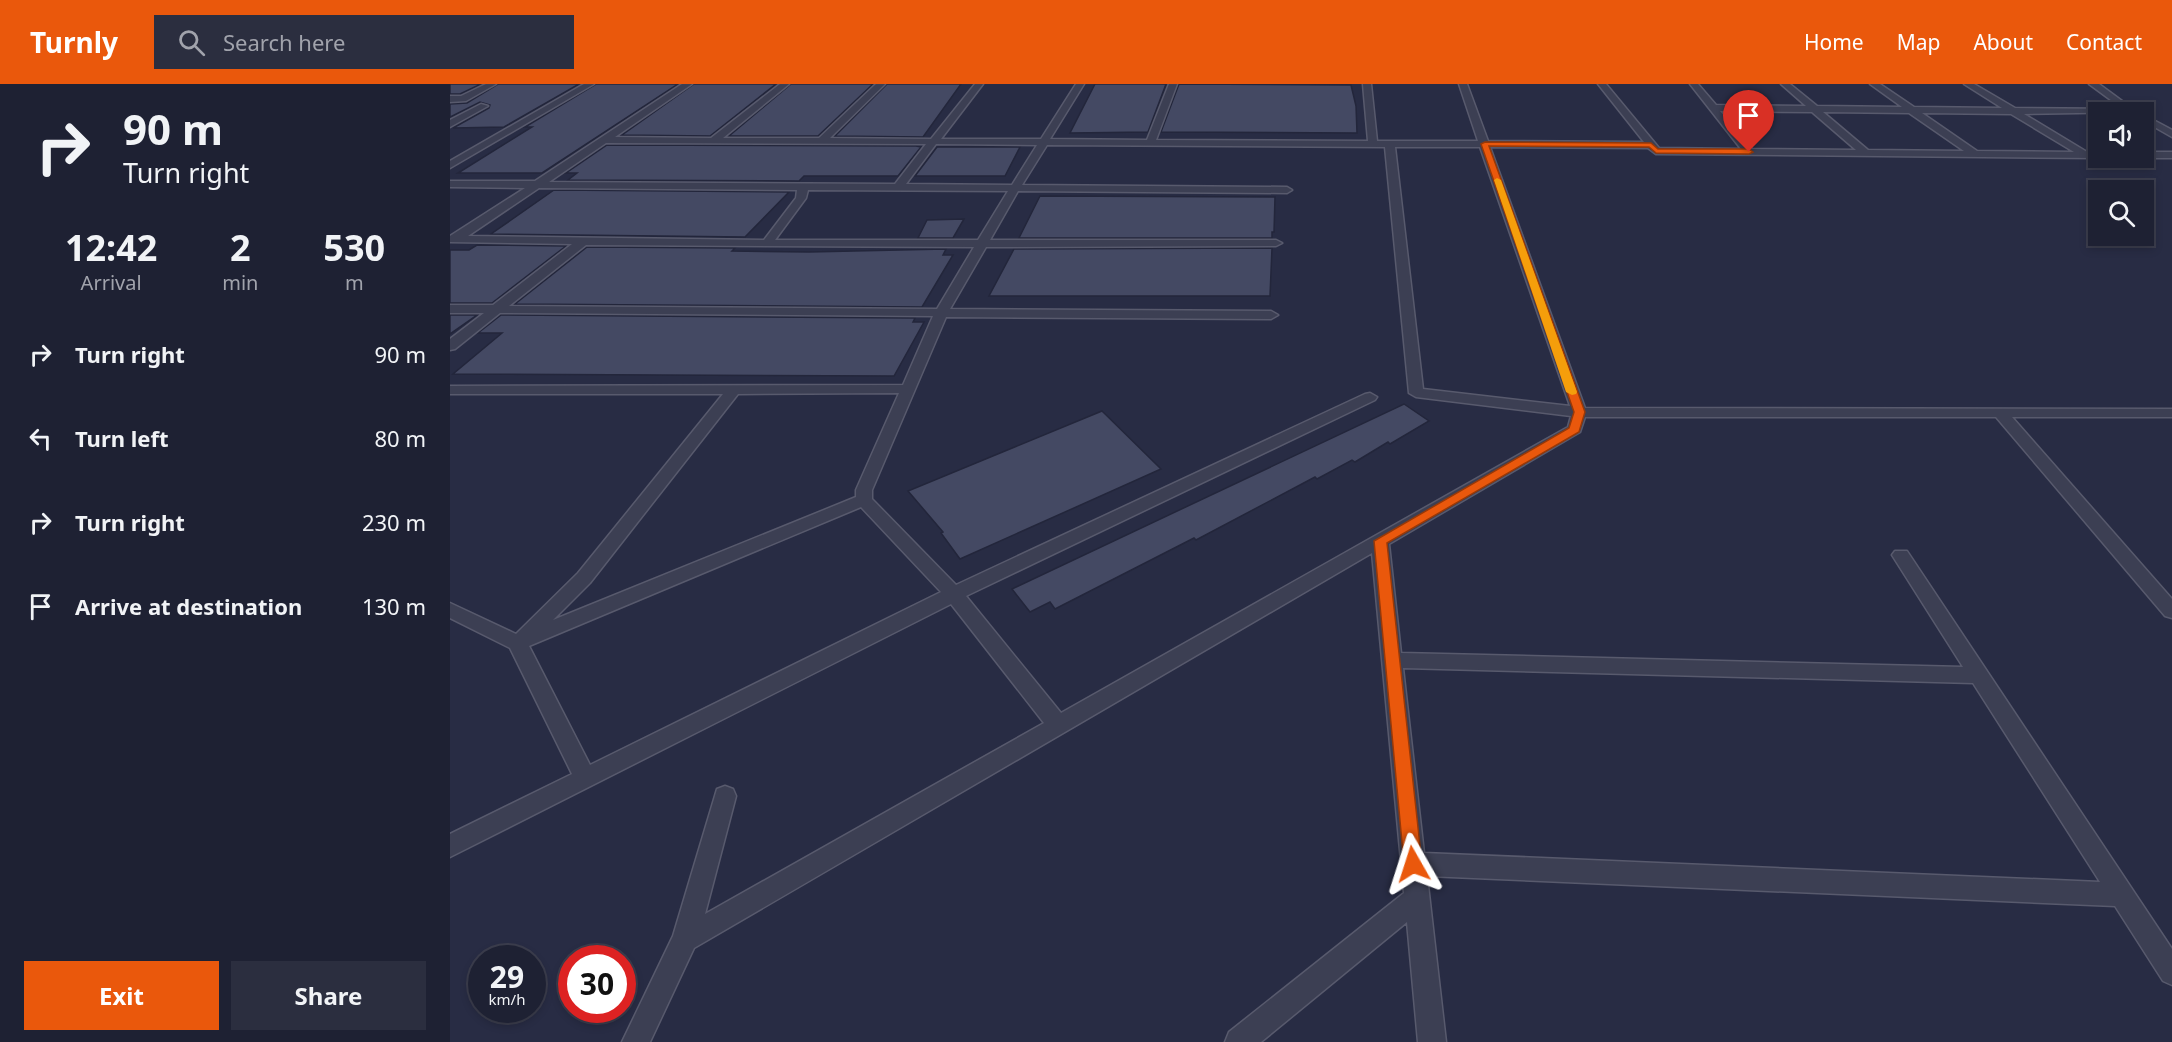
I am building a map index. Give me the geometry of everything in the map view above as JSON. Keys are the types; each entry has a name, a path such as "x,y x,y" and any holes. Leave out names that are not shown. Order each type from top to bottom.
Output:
{"street":[{"path":"450,99 463,99 492,84"},
{"path":"450,165 590,84"},
{"path":"452,240 688,84"},
{"path":"713,141 784,84"},
{"path":"822,141 881,84"},
{"path":"898,187 980,84"},
{"path":"1058,725 954,594 864,500 864,490 941,313 1080,84"},
{"path":"1150,142 1173,84"},
{"path":"1367,84 1373,144"},
{"path":"685,939 1575,429 1579,412 1463,84"},
{"path":"1602,84 1656,151 2085,154"},
{"path":"1694,84 1749,152"},
{"path":"1785,84 1866,153"},
{"path":"1874,84 1974,153"},
{"path":"1968,84 2085,154"},
{"path":"2093,84 2119,102"},
{"path":"450,124 484,106"},
{"path":"1713,108 2088,112"},
{"path":"2154,124 2172,134"},
{"path":"605,140 1651,145"},
{"path":"1389,144 1416,393 1579,412 2172,413"},
{"path":"2154,155 2172,155"},
{"path":"450,184 1287,190"},
{"path":"766,244 801,198 803,186"},
{"path":"452,240 766,244 1276,243"},
{"path":"450,346 582,242"},
{"path":"450,309 1271,315"},
{"path":"518,643 584,578 734,389"},
{"path":"450,390 908,389"},
{"path":"450,846 954,594 1370,398"},
{"path":"2000,412 2172,611"},
{"path":"518,643 864,500"},
{"path":"1380,541 1432,1042"},
{"path":"1901,555 2172,972"},
{"path":"450,610 518,643 585,778"},
{"path":"1392,660 1979,675"},
{"path":"636,1042 685,939 725,796"},
{"path":"1413,864 2122,895"},
{"path":"1239,1042 1418,897"}],"building":[{"path":"450,84 481,84 460,94 450,94"},
{"path":"498,84 579,84 504,127 453,128 489,108 490,105 480,102 450,117 450,104 467,103"},
{"path":"596,84 678,84 542,173 458,173 532,127 525,127"},
{"path":"694,84 776,84 710,136 622,135"},
{"path":"791,84 873,84 818,136 729,136"},
{"path":"887,84 961,84 923,137 835,136"},
{"path":"1095,84 1166,84 1148,132 1070,133"},
{"path":"1179,84 1351,85 1356,106 1357,133 1161,132"},
{"path":"607,145 921,147 898,176 804,176 799,181 568,180 577,173 566,173"},
{"path":"937,147 1020,147 1005,176 915,176"},
{"path":"554,190 789,192 745,237 491,234"},
{"path":"1040,196 1275,197 1274,232 1272,232 1272,238 1019,238"},
{"path":"964,219 953,238 918,238 927,220"},
{"path":"477,245 566,246 492,303 450,303 450,250 469,250"},
{"path":"587,247 735,248 732,251 809,252 946,249 943,255 953,255 922,307 515,304"},
{"path":"1272,248 1270,296 989,296 1014,249"},
{"path":"450,315 477,315 450,334"},
{"path":"501,315 915,318 913,322 924,322 894,376 453,374 502,333 478,333"},
{"path":"1404,404 1429,421 1355,462 1352,460 1317,479 1315,477 1196,540 1194,538 1055,609 1050,602 1030,612 1012,589"},
{"path":"1102,411 1161,469 960,559 941,533 943,532 908,491"}],"slow traffic":[{"path":"1497,180 1572,392"}],"route":[{"path":"1413,864 1380,541 1575,429 1579,412 1485,144 1651,145 1656,151 1749,152"}]}
